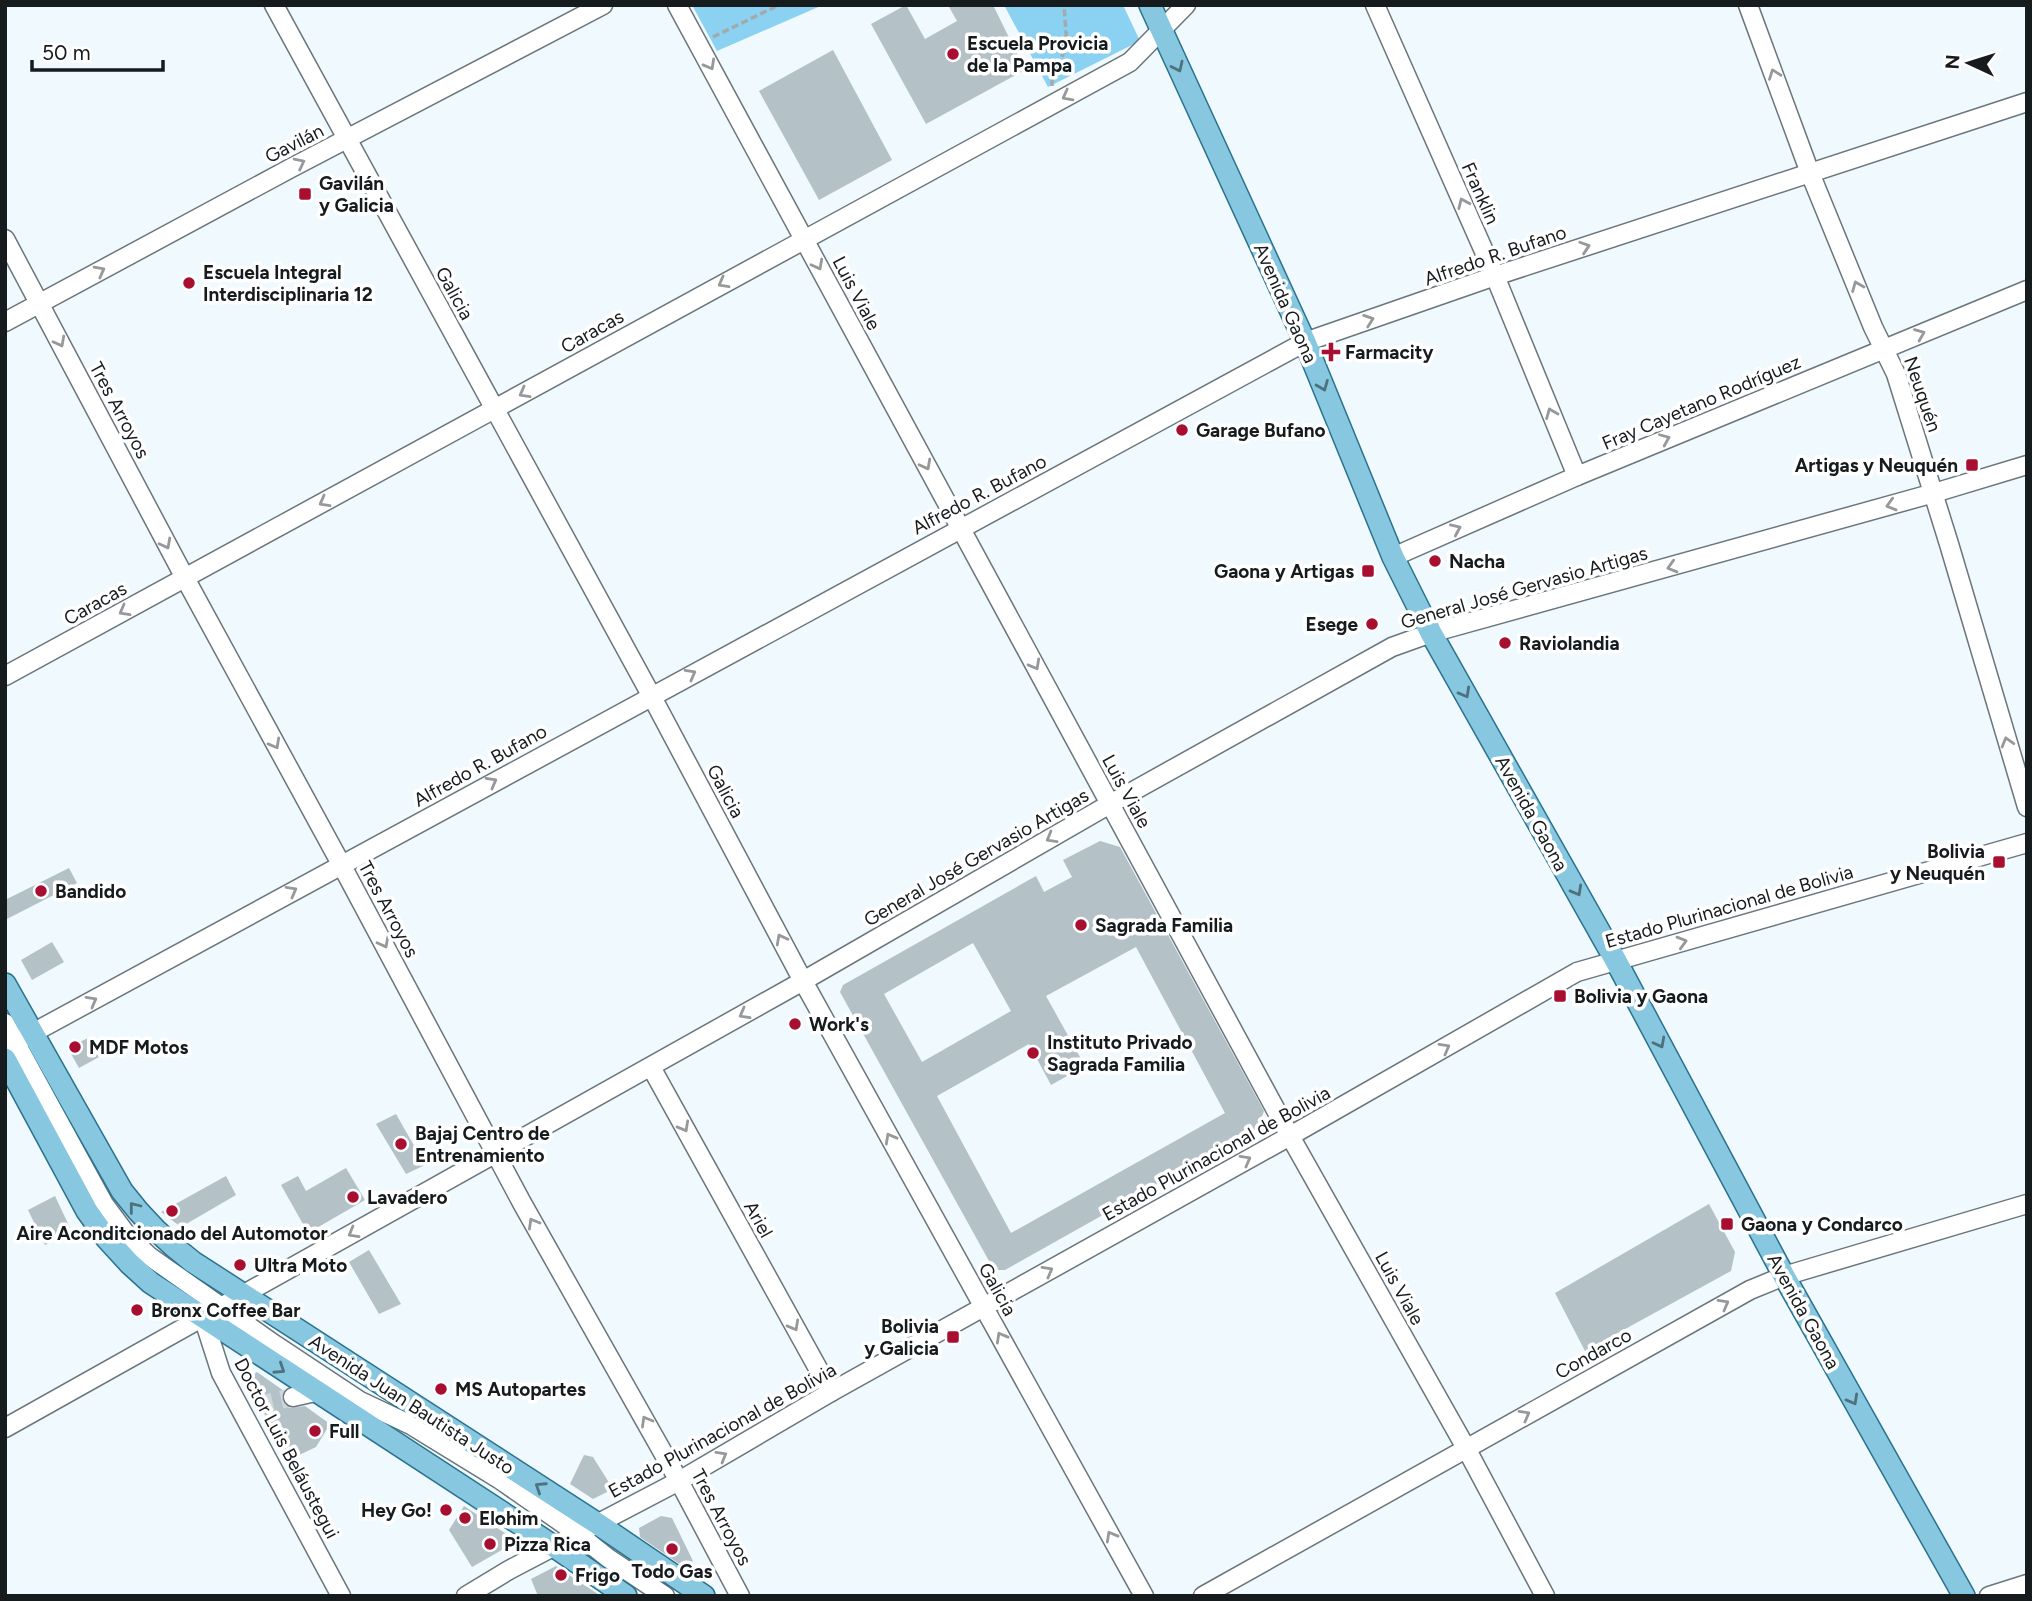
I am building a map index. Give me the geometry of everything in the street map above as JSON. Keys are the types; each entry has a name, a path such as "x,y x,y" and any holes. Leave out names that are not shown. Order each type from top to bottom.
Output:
{"main road":[{"name":"Avenida Gaona","path":"1150,5 1305,342 1393,557 1431,633 1616,961 1784,1276 1964,1596"},
{"name":"Avenida Juan Bautista Justo","path":"5,984 15,1045 87,1211 128,1263 152,1283 315,1392 626,1596"},
{"name":"Avenida Juan Bautista Justo","path":"15,1045 122,1191 166,1242 704,1596"}],"street":[{"name":"Galicia","path":"274,5 651,695 803,981 1144,1596"},
{"name":"Gavilán","path":"5,322 603,5"},
{"name":"Luis Viale","path":"677,5 1290,1136 1466,1448 1545,1596"},
{"name":"Caracas","path":"5,676 1130,62 1186,5"},
{"name":"Franklin","path":"1375,5 1495,276 1577,476"},
{"name":"Neuquén","path":"1748,5 1810,173 1873,327 1896,374 2027,807"},
{"name":"Alfredo R. Bufano","path":"15,1045 651,695 1305,342 1495,276 2027,102"},
{"name":"Tres Arroyos","path":"5,239 522,1203 679,1481 740,1596"},
{"name":"Fray Cayetano Rodríguez","path":"1393,557 1577,476 2027,290"},
{"name":"General José Gervasio Artigas","path":"5,1428 651,1067 1110,804 1392,647 1431,633 2027,465"},
{"name":"Estado Plurinacional de Bolivia","path":"466,1596 679,1481 831,1392 1290,1136 1577,972 2027,843"},
{"path":"5,1023 104,1204 127,1235 167,1270 360,1401 411,1425 477,1465 665,1596"},
{"name":"Ariel","path":"651,1067 831,1392"},
{"name":"Condarco","path":"1203,1596 1750,1290 1784,1276 2027,1204"},
{"name":"Doctor Luis Beláustegui","path":"203,1317 221,1373 248,1407 341,1596"},
{"path":"293,1397 315,1392"},
{"path":"1989,1596 2027,1584"}],"path":[{"path":"698,44 779,5"},
{"path":"1058,101 1051,83 1052,74 1067,47 1064,5"}],"shaded area":[{"path":"692,5 823,5 717,51"},
{"path":"1004,5 1123,5 1140,41 1048,87"}],"building":[{"name":"Escuela Provicia de la Pampa","path":"906,5 925,39 957,21 948,5 993,5 1025,70 926,124 871,24"},
{"path":"833,50 892,160 819,200 759,91"},
{"path":"1100,841 1120,847 1264,1111 1258,1128 1005,1270 994,1270 840,992 843,985 1036,876 1044,892 1072,877 1063,860","holes":["973,943 1011,1011 922,1062 884,994","1136,947 1225,1113 1011,1233 937,1096 1029,1044 1051,1085 1085,1066 1046,996"]},
{"name":"Bandido","path":"69,868 77,883 5,920 5,900"},
{"path":"52,942 64,962 32,980 21,960"},
{"path":"88,1038 99,1057 79,1068 70,1052 74,1045"},
{"name":"Bajaj Centro de Entrenamiento","path":"396,1114 425,1165 406,1174 376,1124"},
{"path":"346,1168 365,1200 308,1233 281,1185 298,1176 306,1191"},
{"path":"226,1176 236,1195 181,1227 161,1212"},
{"path":"55,1196 72,1232 45,1245 28,1210"},
{"path":"1709,1204 1735,1252 1731,1271 1585,1351 1555,1293"},
{"path":"369,1250 401,1304 379,1314 349,1262"},
{"path":"257,1372 284,1391 282,1399 285,1405 290,1408 305,1406 330,1424 316,1447 291,1459 245,1381"},
{"path":"584,1455 593,1457 613,1489 593,1499 570,1484"},
{"path":"464,1506 508,1535 510,1542 507,1547 472,1567 449,1530"},
{"name":"Todo Gas","path":"661,1516 672,1518 693,1561 684,1567 640,1537 639,1528"},
{"path":"556,1566 601,1596 538,1596 531,1579"}],"tunnel":[{"path":"255,1406 293,1397"}],"place":[{"name":"Escuela Provicia de la Pampa","path":"953,54"},
{"name":"Gavilán y Galicia","path":"305,194"},
{"name":"Escuela Integral Interdisciplinaria 12","path":"189,283"},
{"name":"Farmacity","path":"1331,352"},
{"name":"Garage Bufano","path":"1182,430"},
{"name":"Artigas y Neuquén","path":"1972,465"},
{"name":"Nacha","path":"1435,561"},
{"name":"Gaona y Artigas","path":"1368,571"},
{"name":"Esege","path":"1372,624"},
{"name":"Raviolandia","path":"1505,643"},
{"name":"Bolivia y Neuquén","path":"1999,862"},
{"name":"Bandido","path":"41,891"},
{"name":"Sagrada Familia","path":"1081,925"},
{"name":"Bolivia y Gaona","path":"1560,996"},
{"name":"Work's","path":"795,1024"},
{"name":"MDF Motos","path":"75,1047"},
{"name":"Instituto Privado Sagrada Familia","path":"1033,1053"},
{"name":"Bajaj Centro de Entrenamiento","path":"401,1144"},
{"name":"Lavadero","path":"353,1197"},
{"name":"Aire Aconditcionado del Automotor","path":"172,1211"},
{"name":"Gaona y Condarco","path":"1727,1224"},
{"name":"Ultra Moto","path":"240,1265"},
{"name":"Bronx Coffee Bar","path":"137,1310"},
{"name":"Bolivia y Galicia","path":"953,1337"},
{"name":"MS Autopartes","path":"441,1389"},
{"name":"Full","path":"315,1431"},
{"name":"Hey Go!","path":"446,1510"},
{"name":"Elohim","path":"465,1518"},
{"name":"Pizza Rica","path":"490,1544"},
{"name":"Todo Gas","path":"672,1549"},
{"name":"Frigo","path":"561,1575"}]}
